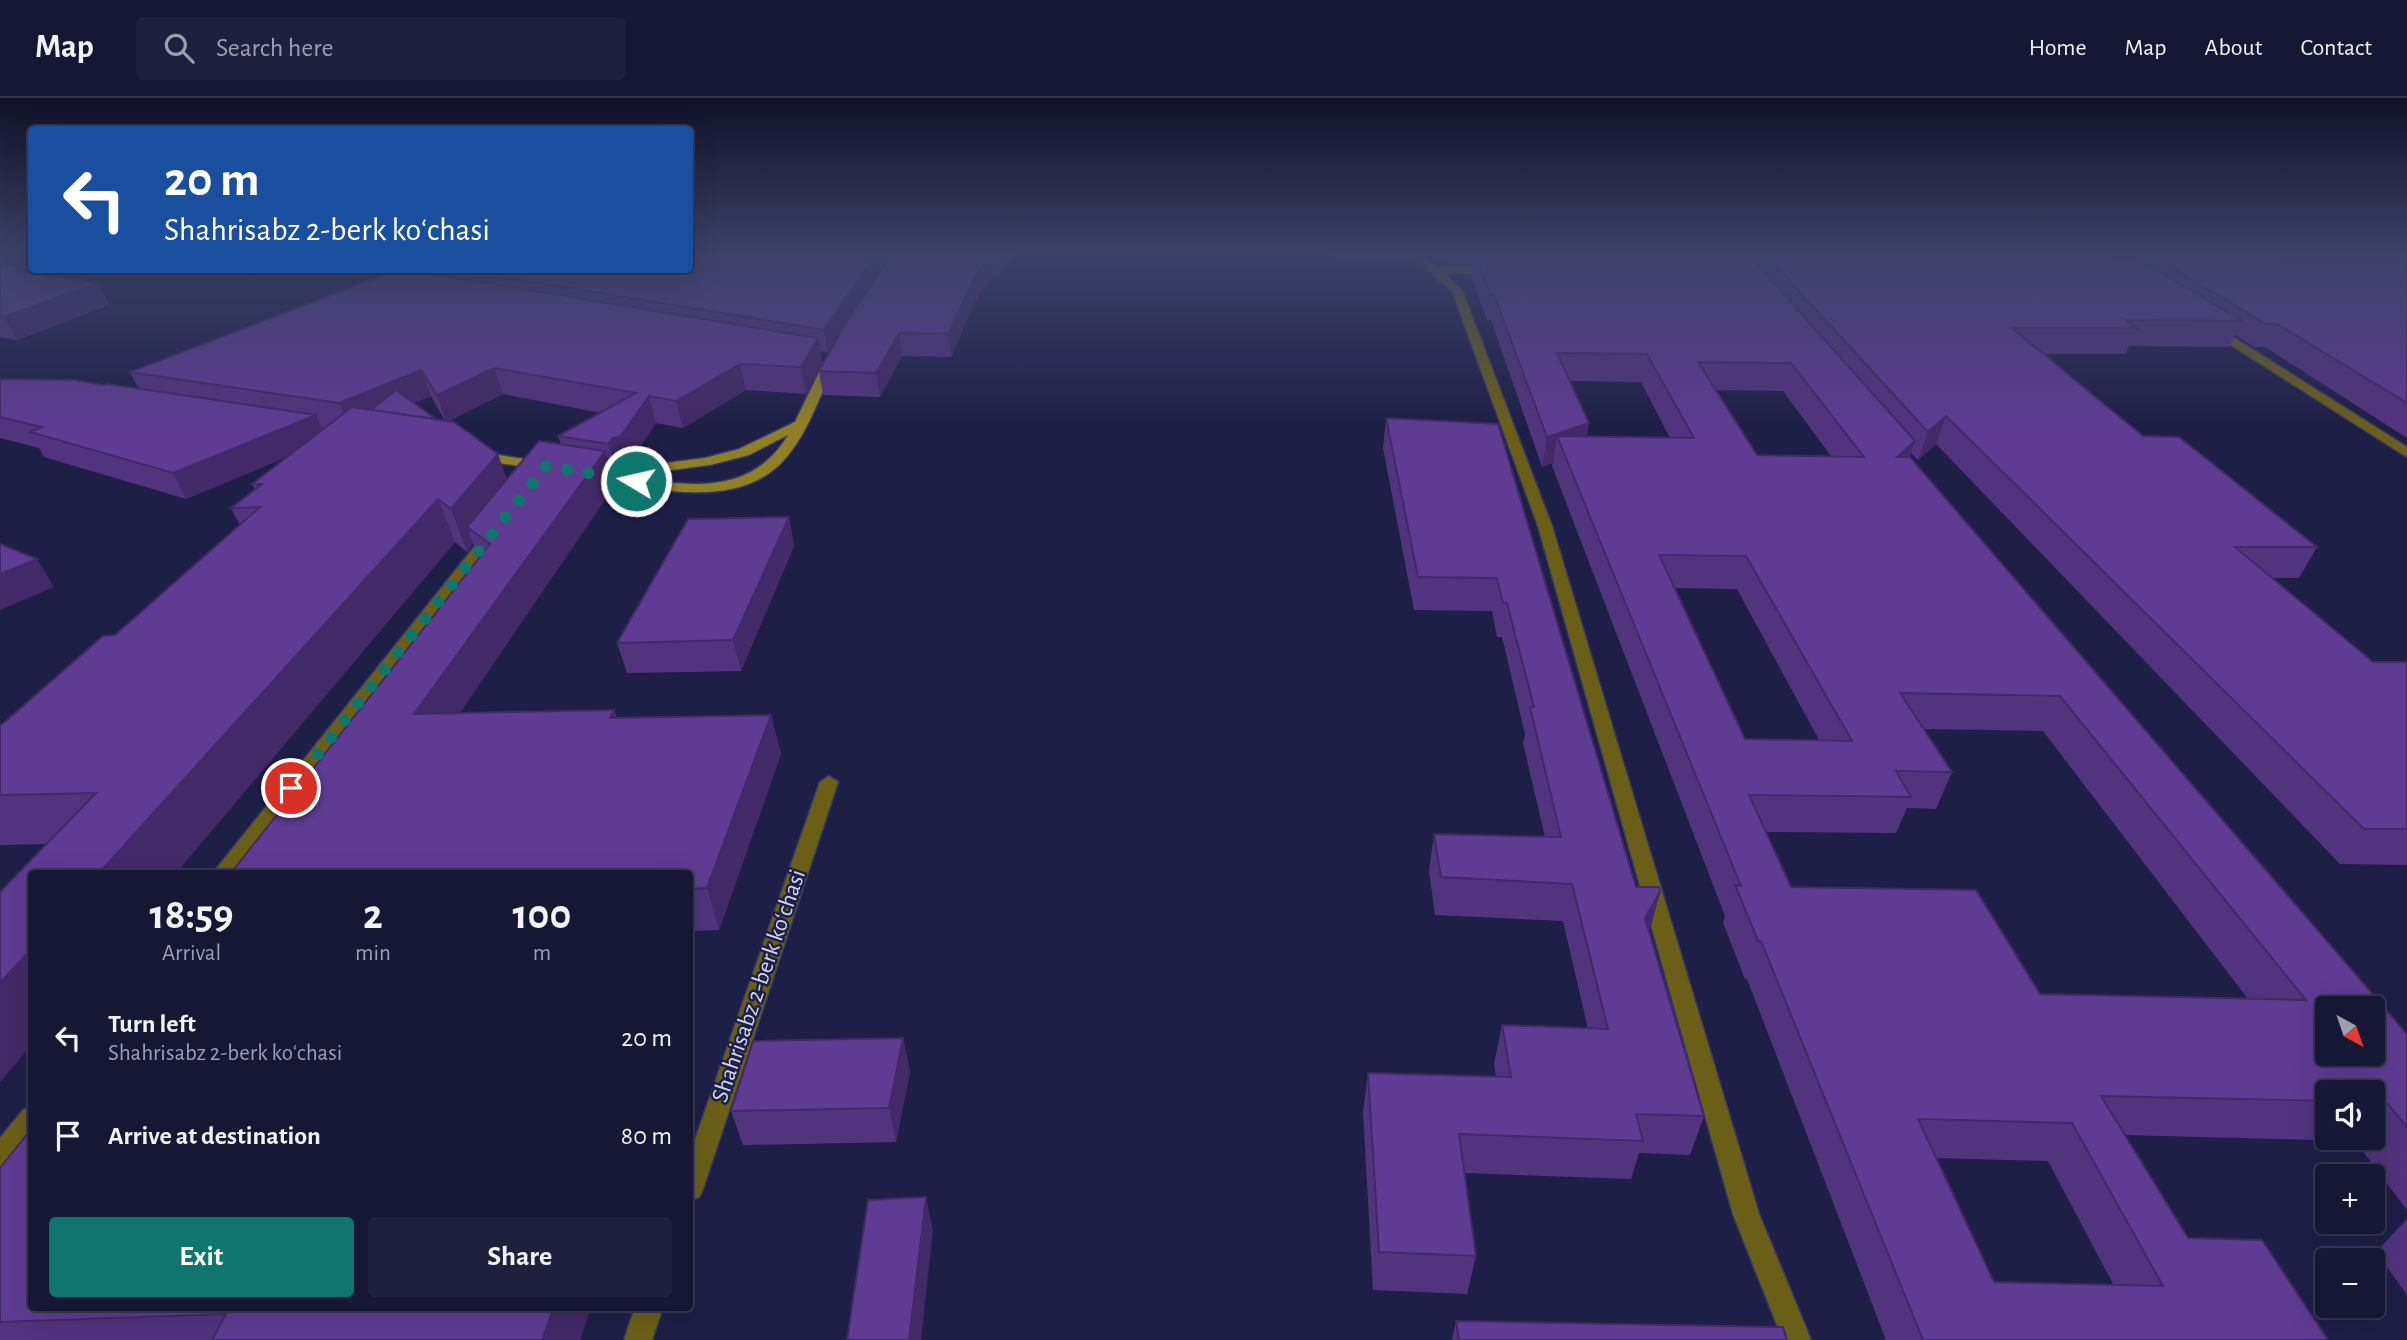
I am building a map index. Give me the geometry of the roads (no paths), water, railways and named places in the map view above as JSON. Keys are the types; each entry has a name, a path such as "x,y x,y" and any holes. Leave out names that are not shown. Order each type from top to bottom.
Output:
{"street":[{"path":"1464,310 1545,526 1746,1214 1797,1340"},
{"path":"2197,319 2407,453"},
{"path":"797,425 744,452 705,463 652,470 586,473 698,488 740,482 760,474 779,459 838,349"},
{"path":"818,357 831,359"},
{"path":"463,453 547,470"},
{"path":"225,870 503,519"},
{"name":"Shahrisabz 2-berk koʻchasi","path":"693,1180 829,782"},
{"path":"0,1157 28,1122"},
{"path":"638,1340 648,1311"}]}
